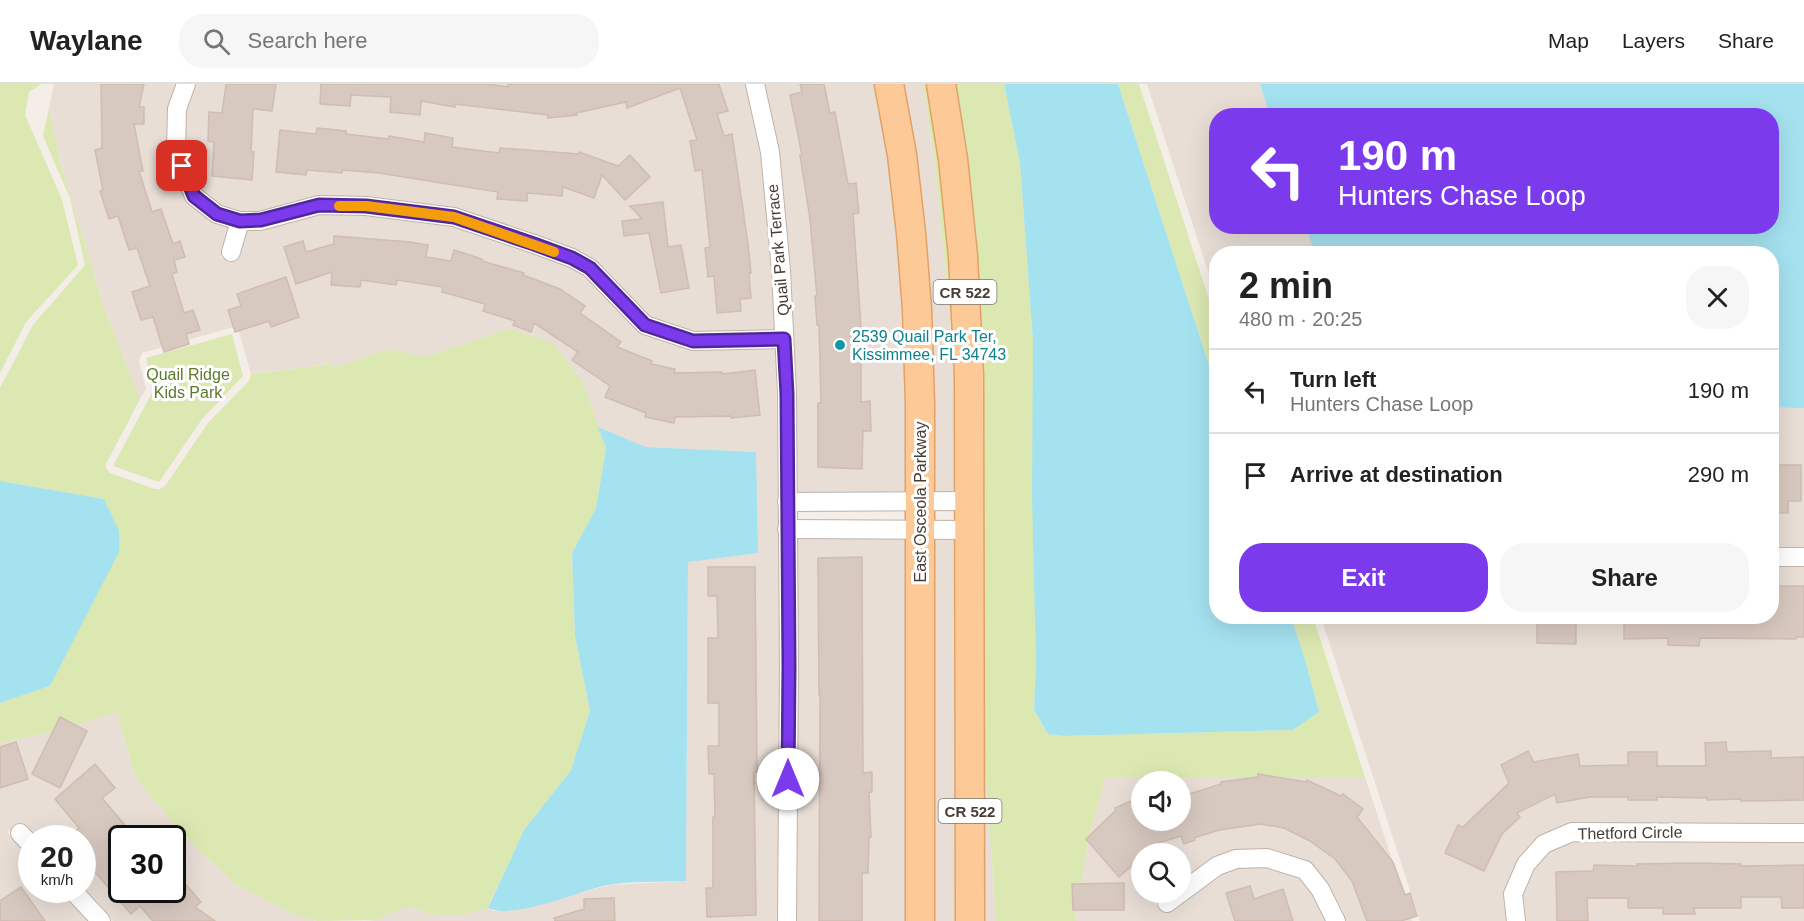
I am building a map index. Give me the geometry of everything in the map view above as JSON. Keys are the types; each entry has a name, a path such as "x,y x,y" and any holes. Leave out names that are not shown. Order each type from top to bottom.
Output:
{"main road":[{"name":"East Osceola Parkway","path":"889,84 902,155 917,309 920,404 920,921"},
{"name":"CR 522","path":"941,84 953,159 963,256 969,375 970,921"}],"street":[{"path":"186,84 177,109 176,151 194,196 217,214 240,221 261,220 319,205 366,206 454,217 572,258 590,268 645,325 693,341 784,339"},
{"name":"Quail Park Terrace","path":"755,84 770,152 781,270 787,394 789,666 787,921"},
{"path":"231,252 240,221"},
{"path":"787,502 969,501"},
{"path":"787,529 969,530"},
{"path":"1779,557 1804,557"},
{"name":"Thetford Circle","path":"1516,921 1513,894 1526,864 1544,844 1572,832 1804,833"},
{"path":"1191,885 1217,866 1236,859 1267,858 1305,870 1320,889 1336,921"},
{"path":"84,903 101,921"}],"shaded area":[{"path":"54,84 177,84 188,202 210,220 229,227 220,258 237,261 247,229 319,213 365,214 452,225 530,252 584,274 641,333 776,347 780,667 778,921 366,921 375,920 409,906 430,914 453,916 488,908 493,911 517,910 610,885 686,881 688,562 756,452 646,447 598,427 583,383 508,329 424,357 389,349 333,368 330,364 251,374 239,332 235,328 230,328 142,353 139,361 146,389 140,399 103,305 59,158 49,108"},
{"path":"195,84 746,84 761,154 775,331 695,333 650,318 595,261 575,251 457,209 242,213 222,207 202,191 186,149 186,110"},
{"path":"764,84 880,84 902,234 911,493 796,494 796,393 790,268 778,151"},
{"path":"898,84 923,84 934,156 960,420 960,493 928,493"},
{"path":"1147,84 1804,84 1804,921 1420,921 1323,624 1779,624 1779,246 1209,246 1209,274"},
{"path":"796,538 911,538 911,921 796,921 798,666"},
{"path":"929,538 960,538 961,921 929,921"},
{"path":"978,658 996,921 979,921"},
{"path":"117,712 135,777 175,825 108,825 108,903 186,903 186,838 238,886 293,914 317,921 113,921 96,902 96,825 24,825 21,822 7,832 18,844 18,903 72,903 89,921 0,921 0,743 61,730"},
{"path":"1105,777 1131,777 1131,831 1191,831 1191,777 1365,777 1412,921 1346,921 1328,885 1312,865 1270,850 1191,879 1191,843 1131,843 1131,903 1155,903 1165,914 1180,903 1191,903 1191,895 1221,873 1238,867 1265,866 1299,877 1312,893 1327,921 1075,921 1088,842"}],"green space":[{"path":"0,84 41,84 29,92 25,115 62,200 78,265 26,322 0,373"},
{"path":"923,84 931,84 944,161 960,420 934,156"},
{"path":"950,84 1004,84 1020,163 1033,341 1036,661 1034,710 1048,734 1064,736 1293,730 1319,712 1293,624 1315,624 1365,777 1191,777 1191,771 1131,771 1131,777 1105,777 1088,842 1075,921 996,921 978,658"},
{"path":"1118,84 1139,84 1209,299 1209,365"},
{"path":"49,108 59,158 103,305 140,399 106,464 110,473 155,489 165,486 208,423 249,381 251,374 331,364 333,368 389,349 424,357 508,329 552,342 583,383 606,448 596,508 572,553 575,636 590,711 571,770 524,830 487,909 453,916 430,914 409,906 375,920 317,921 293,914 238,886 186,838 186,825 175,825 135,777 117,712 61,730 0,743 0,703 50,686 104,499 0,481 0,388 33,325 85,265 70,198 43,136"},
{"name":"Quail Ridge Kids Park","path":"232,334 243,376 202,419 159,482 113,466 154,389 146,358"}],"water":[{"path":"1004,84 1118,84 1209,365 1209,624 1293,624 1319,712 1293,730 1064,736 1048,734 1034,710 1036,661 1032,497 1033,341 1020,163"},
{"path":"1260,84 1804,84 1804,408 1779,407 1779,246 1313,246 1308,234 1779,234 1779,108 1268,108"},
{"path":"598,427 646,447 756,452 758,553 688,562 686,881 608,885 530,908 500,911 488,908 524,830 571,770 590,711 575,636 572,553 596,508 606,448"},
{"path":"0,481 104,499 119,531 119,552 50,686 0,703"}],"building":[{"path":"101,84 144,84 139,107 144,107 144,124 134,124 143,171 139,171 152,212 161,209 173,244 180,241 185,257 174,260 177,272 172,274 184,313 193,310 200,330 186,334 189,344 164,352 153,317 141,320 132,292 150,286 137,248 129,250 118,216 109,219 100,191 103,190 95,150 102,148"},
{"path":"226,84 276,84 272,111 253,109 252,180 212,176 214,142 208,141 209,112 222,113"},
{"path":"321,84 488,84 508,87 508,84 719,84 728,111 717,114 724,136 732,134 748,244 751,298 740,299 741,311 717,313 714,276 708,277 705,248 710,247 702,170 695,171 690,141 697,140 680,88 627,108 626,102 576,113 577,115 548,118 548,115 455,104 455,107 421,101 420,115 390,112 391,97 351,95 350,106 320,104"},
{"path":"800,84 824,84 830,113 835,112 848,184 856,183 859,213 853,214 861,327 861,402 870,401 871,431 863,431 862,469 818,467 818,403 821,403 819,325 817,325 815,296 817,296 810,219 800,155 802,155 790,95 802,92"},
{"path":"317,128 346,131 346,134 388,139 389,136 424,142 425,133 453,138 452,147 499,153 500,148 579,154 579,152 618,166 630,155 650,177 625,200 602,175 594,198 563,187 562,196 527,193 527,201 497,199 498,192 379,173 307,170 306,175 276,172 280,130 316,134"},
{"path":"663,202 668,247 681,245 689,288 661,293 649,233 624,236 622,221 642,219 630,206"},
{"path":"334,236 428,245 426,257 451,261 454,250 524,273 523,275 560,289 585,306 580,313 621,342 617,347 652,361 651,364 675,369 674,373 722,372 722,374 755,370 760,415 731,418 731,416 675,417 674,423 645,417 646,413 605,397 610,386 572,360 578,352 534,323 531,332 513,325 515,321 483,311 485,304 442,292 443,287 397,280 396,285 361,280 360,287 331,285 332,272 296,284 284,247 303,241 306,252 334,244"},
{"path":"286,277 299,317 271,327 269,321 235,332 228,310 241,306 237,294"},
{"path":"1779,465 1801,465 1801,501 1788,501 1788,513 1779,513"},
{"path":"862,557 863,773 872,772 872,792 869,792 871,837 869,837 868,873 862,873 862,921 819,921 818,558"},
{"path":"708,567 755,567 756,915 707,917 706,888 713,888 713,817 715,817 714,774 709,774 708,746 719,746 719,703 708,703 708,638 718,638 717,596 708,596"},
{"path":"1779,586 1804,586 1804,637 1796,637 1796,639 1700,638 1699,646 1668,645 1668,638 1624,639 1624,624 1779,624"},
{"path":"1537,624 1576,624 1576,644 1537,643"},
{"path":"60,717 87,731 60,788 32,774"},
{"path":"16,742 28,779 0,788 0,747"},
{"path":"1726,742 1727,752 1771,751 1771,758 1804,757 1804,800 1741,801 1741,799 1707,800 1707,798 1657,797 1657,800 1628,800 1628,797 1590,797 1557,803 1555,794 1517,813 1520,817 1502,834 1484,871 1445,853 1458,825 1463,827 1509,783 1501,765 1528,751 1534,762 1578,754 1580,766 1628,765 1628,752 1657,752 1657,766 1706,766 1705,743"},
{"path":"95,764 115,788 102,798 124,824 108,825 108,887 96,873 96,825 77,825 55,799"},
{"path":"1258,774 1306,782 1307,780 1341,796 1343,794 1363,809 1357,817 1393,862 1405,895 1410,893 1417,916 1401,921 1367,921 1352,881 1335,859 1310,841 1284,828 1261,824 1219,830 1194,838 1195,840 1187,843 1184,843 1181,836 1158,843 1131,843 1131,867 1119,877 1086,839 1116,810 1115,808 1131,801 1131,831 1191,831 1191,794 1221,784 1221,782 1258,777"},
{"path":"1637,864 1741,864 1741,866 1804,865 1804,908 1782,908 1781,897 1741,897 1741,908 1694,908 1695,914 1663,914 1663,908 1628,908 1628,898 1587,898 1588,921 1557,921 1556,872 1593,871 1594,865 1637,866"},
{"path":"1124,883 1124,910 1073,910 1072,884"},
{"path":"186,885 201,902 195,907 215,921 153,921 140,906 131,914 122,903 186,903"},
{"path":"1250,886 1254,899 1283,889 1293,921 1235,921 1226,893"},
{"path":"18,889 18,903 32,903 45,921 0,921 0,901"},
{"path":"614,898 615,921 555,921 554,918 584,909 584,899"}],"slow traffic":[{"path":"339,206 366,206 454,217 554,252"}],"place":[{"name":"2539 Quail Park Ter, Kissimmee, FL 34743","path":"840,345"}],"route":[{"path":"182,166 194,196 217,214 240,221 261,220 319,205 366,206 454,217 572,258 590,268 645,325 693,341 784,339 787,394 788,779"}]}
